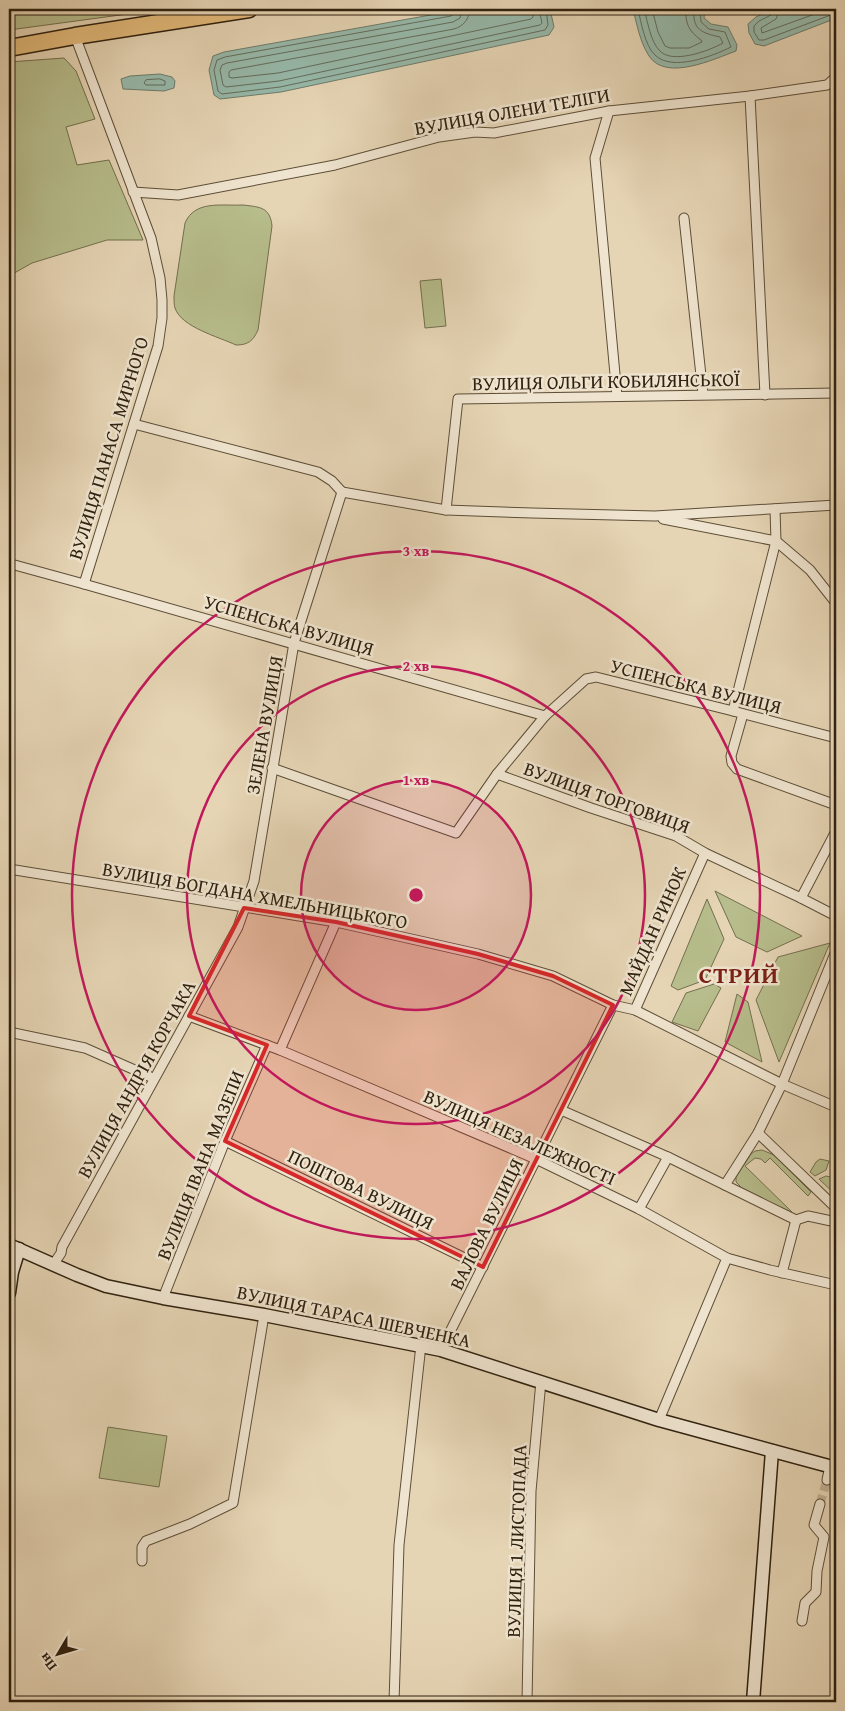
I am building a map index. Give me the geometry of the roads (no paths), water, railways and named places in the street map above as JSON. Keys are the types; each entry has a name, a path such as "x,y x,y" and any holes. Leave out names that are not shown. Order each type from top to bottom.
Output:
{"highway":[{"path":"9,48 249,9"}],"main road":[{"name":"ВУЛИЦЯ ТАРАСА ШЕВЧЕНКА","path":"14,1247 52,1265 106,1286 163,1298 264,1314 441,1350 659,1420 833,1467"},
{"path":"9,1293 14,1247"},
{"path":"753,1702 772,1451"}],"street":[{"name":"ВУЛИЦЯ ПАНАСА МИРНОГО","path":"75,36 151,238 160,278 162,300 158,346 84,584"},
{"name":"ВУЛИЦЯ ОЛЕНИ ТЕЛІГИ","path":"134,192 178,195 335,165 439,137 475,132 494,133 609,111 750,96 827,85 836,77"},
{"path":"750,96 765,395"},
{"path":"609,111 595,158 617,396"},
{"path":"684,218 703,394"},
{"name":"ВУЛИЦЯ ОЛЬГИ КОБИЛЯНСЬКОЇ","path":"446,510 458,399 836,393"},
{"path":"134,424 318,472 332,481 342,492 446,510 645,516 836,505"},
{"name":"ЗЕЛЕНА ВУЛИЦЯ","path":"244,908 254,881 294,643 342,492"},
{"path":"733,711 776,541 775,509"},
{"path":"645,516 776,541 810,570 836,603"},
{"name":"УСПЕНСЬКА ВУЛИЦЯ","path":"10,564 294,643 545,716 586,679 596,678 836,738"},
{"path":"743,714 731,756 732,763 737,769 836,805"},
{"path":"272,768 456,833 497,774 545,716"},
{"name":"ВУЛИЦЯ ТОРГОВИЦЯ","path":"497,774 676,836 705,853"},
{"path":"801,898 836,831"},
{"name":"МАЙДАН РИНОК","path":"836,916 705,853 635,1010 782,1084 836,1107"},
{"name":"ВУЛИЦЯ БОГДАНА ХМЕЛЬНИЦЬКОГО","path":"9,869 336,922 478,954 553,976 613,1005 635,1010"},
{"name":"ВУЛИЦЯ АНДРІЯ КОРЧАКА","path":"52,1265 61,1253 154,1078 238,927 244,908"},
{"path":"280,1050 336,922"},
{"path":"726,1186 758,1133 782,1084 836,950"},
{"name":"ВАЛОВА ВУЛИЦЯ","path":"441,1350 613,1005"},
{"name":"ВУЛИЦЯ НЕЗАЛЕЖНОСТІ","path":"189,1016 280,1050 536,1160 639,1209 727,1258 836,1285"},
{"path":"9,1032 85,1048 154,1078"},
{"name":"ВУЛИЦЯ ІВАНА МАЗЕПИ","path":"163,1298 225,1141 267,1045"},
{"path":"561,1110 668,1158 796,1220 808,1216 836,1222"},
{"path":"758,1133 836,1208"},
{"name":"ПОШТОВА ВУЛИЦЯ","path":"225,1141 482,1267"},
{"path":"639,1209 668,1158"},
{"path":"782,1273 796,1220"},
{"path":"659,1420 727,1258"},
{"path":"142,1561 142,1547 146,1541 190,1524 233,1504 264,1314"},
{"path":"394,1702 399,1545 421,1346"},
{"name":"ВУЛИЦЯ 1 ЛИСТОПАДА","path":"527,1702 531,1491 541,1381"},
{"path":"826,1480 833,1467"},
{"path":"802,1620 805,1603 816,1592 817,1571 824,1537 814,1525 820,1504"},
{"path":"753,1702 764,1702"}],"water":[{"path":"464,9 550,9 554,27 549,35 281,92 220,99 214,95 209,70 213,56 224,52"},
{"path":"633,9 705,9 704,18 711,24 728,27 737,45 736,51 691,66 678,68 657,64 649,56 643,45"},
{"path":"773,9 836,9 834,19 764,46 755,44 749,33 748,24 756,17"},
{"path":"160,74 172,77 175,81 174,88 164,91 123,89 121,79 130,76"}],"tunnel":[{"path":"820,1504 827,1480"}],"district":[{"name":"СТРИЙ","path":"739,975"}]}
